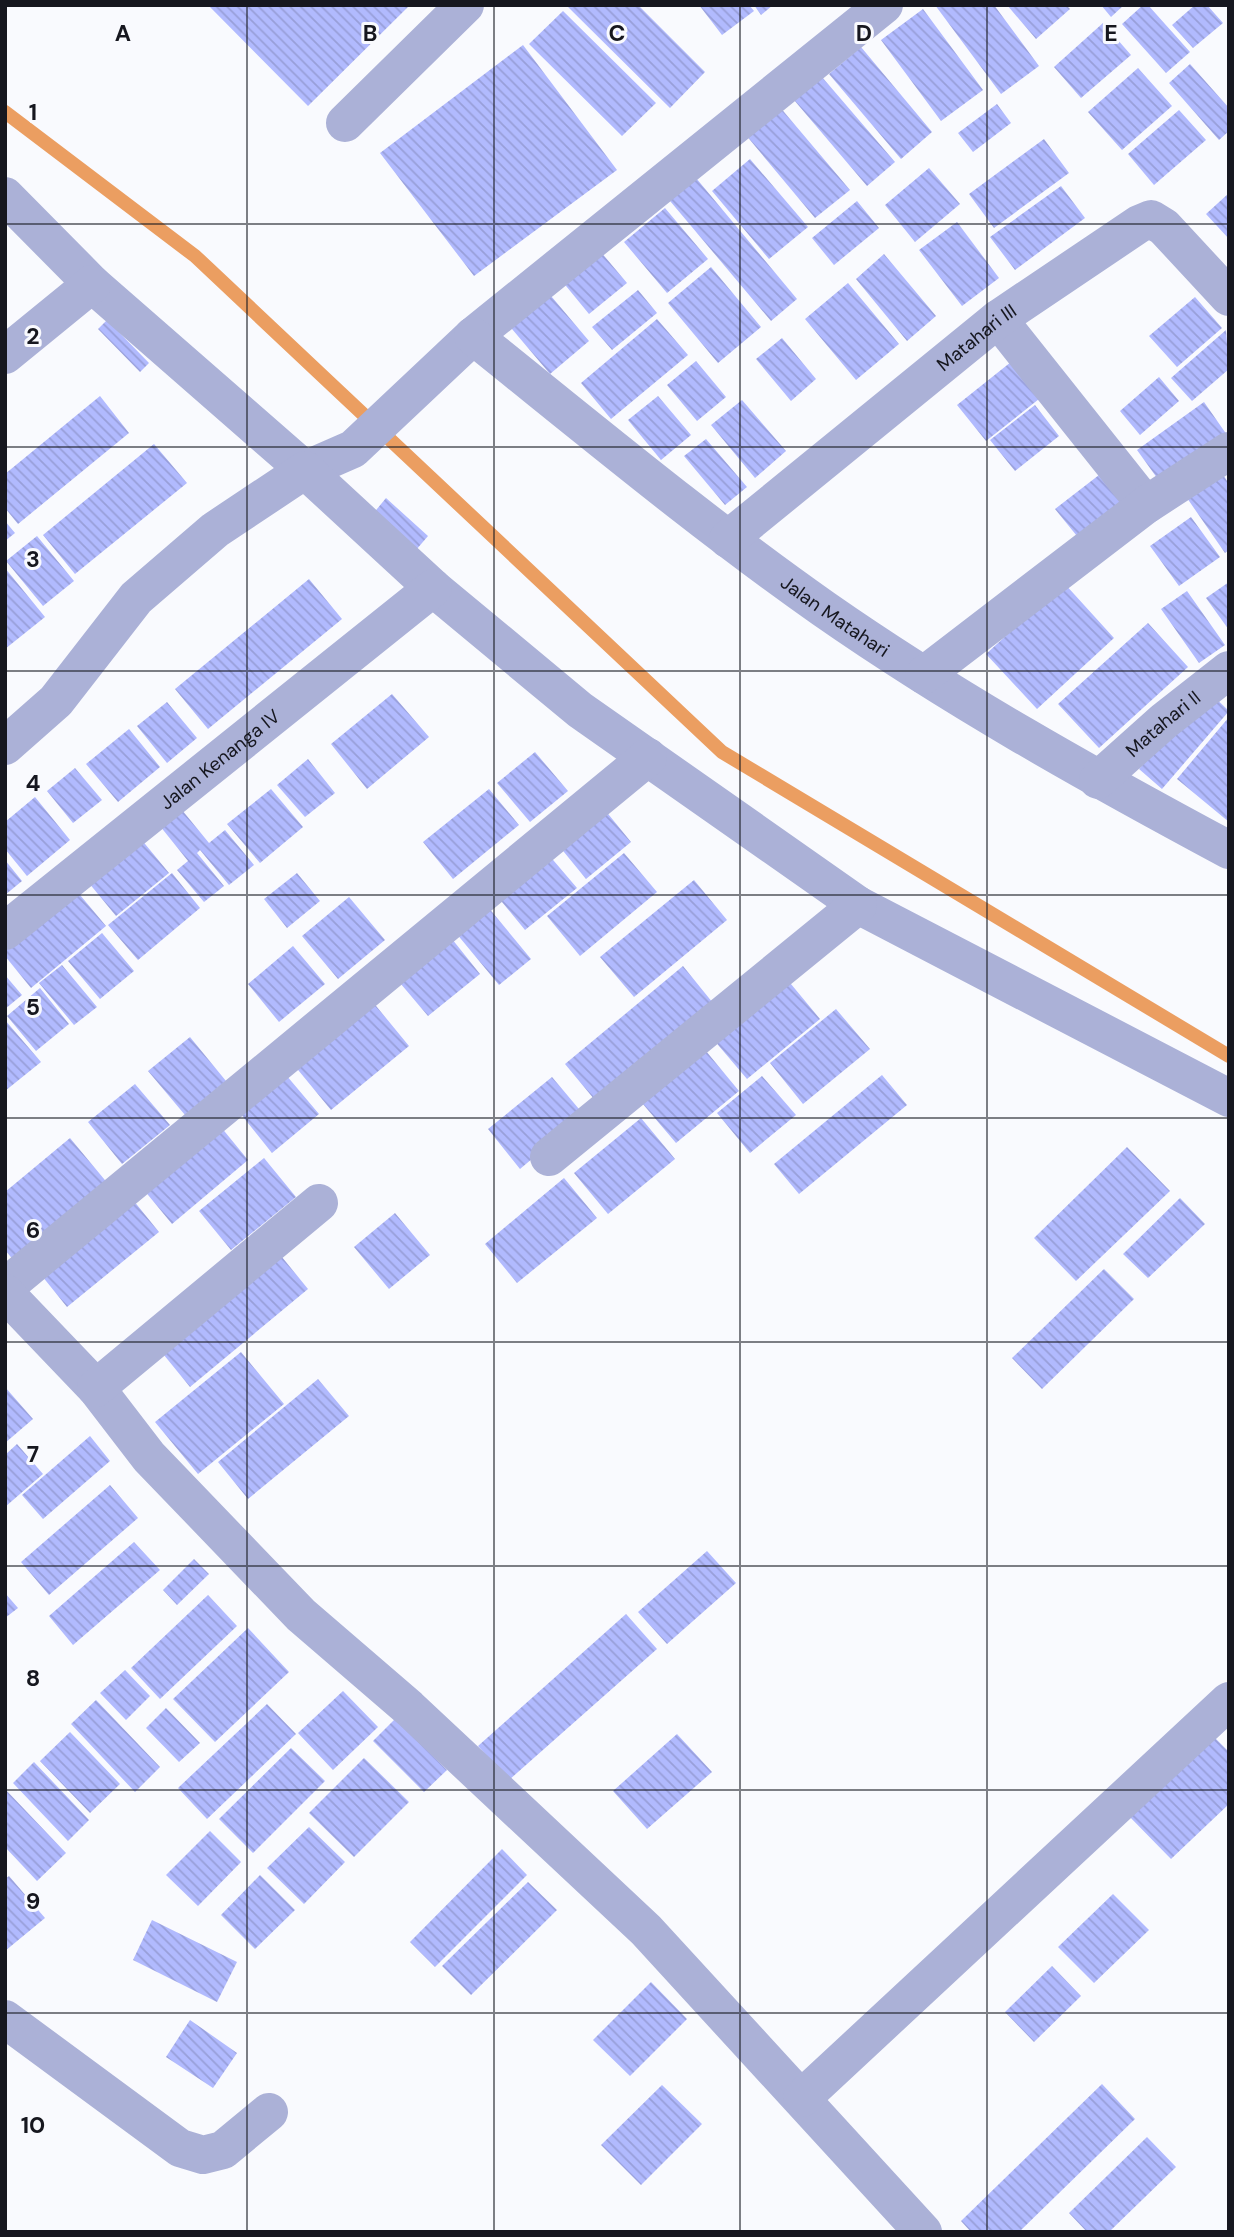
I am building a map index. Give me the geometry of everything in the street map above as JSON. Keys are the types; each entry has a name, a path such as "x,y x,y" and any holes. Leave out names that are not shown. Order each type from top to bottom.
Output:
{"street":[{"path":"345,123 465,5"},
{"path":"5,746 56,701 136,598 215,530 305,470 353,449 439,372 473,336 884,5"},
{"path":"5,196 92,284 305,470 433,588 580,710 858,905 1229,1098"},
{"name":"Matahari III","path":"728,539 998,319 1151,219 1164,227 1229,297"},
{"path":"5,355 92,284"},
{"path":"998,319 1146,505"},
{"name":"Jalan Matahari","path":"473,336 728,539 825,610 924,675 1098,780 1229,849"},
{"path":"924,675 1146,505 1229,451"},
{"name":"Jalan Kenanga IV","path":"5,931 433,588"},
{"name":"Matahari II","path":"1098,780 1164,721 1229,670"},
{"path":"648,757 9,1304 96,1388 149,1457 301,1615 409,1708 646,1930 923,2232"},
{"path":"550,1157 858,905"},
{"path":"96,1388 319,1203"},
{"path":"802,2098 1229,1701"},
{"path":"5,2019 180,2148 202,2155 223,2150 270,2112"}],"building":[{"path":"208,5 410,5 308,106"},
{"path":"566,5 638,5 705,72 670,108"},
{"path":"699,5 749,5 754,11 722,35"},
{"path":"754,5 773,5 761,15"},
{"path":"935,5 994,5 1039,66 1001,94"},
{"path":"1007,5 1066,5 1070,9 1036,39"},
{"path":"1101,5 1124,5 1111,17"},
{"path":"1143,5 1148,5 1190,52 1166,73 1122,24"},
{"path":"1195,5 1207,5 1223,23 1193,48 1172,25"},
{"path":"923,9 983,90 941,121 881,40"},
{"path":"563,11 656,103 622,136 529,44"},
{"path":"1103,23 1131,55 1081,98 1054,67"},
{"path":"523,45 617,170 474,276 380,153"},
{"path":"861,47 932,132 901,159 829,74"},
{"path":"1190,64 1229,108 1229,131 1219,140 1169,83"},
{"path":"1138,68 1172,106 1122,150 1088,112"},
{"path":"822,77 895,162 867,186 794,100"},
{"path":"997,104 1011,123 973,152 958,133"},
{"path":"779,106 850,190 815,218 745,134"},
{"path":"1179,110 1206,140 1154,185 1128,154"},
{"path":"1044,139 1069,173 994,228 969,194"},
{"path":"750,159 808,227 769,259 712,191"},
{"path":"929,168 960,204 915,242 885,205"},
{"path":"691,172 797,299 771,321 665,195"},
{"path":"1061,186 1085,218 1015,270 990,237"},
{"path":"1229,193 1229,239 1206,214"},
{"path":"857,201 879,228 834,265 812,238"},
{"path":"665,208 708,259 667,293 624,242"},
{"path":"957,222 999,278 962,306 919,250"},
{"path":"595,245 627,283 589,314 557,275"},
{"path":"884,254 936,316 907,341 856,279"},
{"path":"711,267 761,327 718,363 668,303"},
{"path":"848,283 899,344 856,380 805,319"},
{"path":"546,290 589,341 550,374 506,322"},
{"path":"638,290 657,313 612,350 592,327"},
{"path":"1195,297 1222,328 1177,367 1149,336"},
{"path":"657,319 688,355 611,419 581,383"},
{"path":"107,320 149,363 140,372 98,329"},
{"path":"1226,330 1229,369 1192,401 1171,378"},
{"path":"782,338 816,379 791,401 756,359"},
{"path":"696,361 726,397 697,421 667,385"},
{"path":"1011,362 1039,399 986,441 957,405"},
{"path":"1159,377 1179,401 1140,435 1120,411"},
{"path":"100,396 129,433 18,524 5,508 5,474"},
{"path":"658,396 691,435 661,460 628,420"},
{"path":"742,400 786,451 755,478 711,425"},
{"path":"1204,402 1227,435 1160,482 1137,450"},
{"path":"1035,405 1059,436 1015,471 990,440"},
{"path":"706,439 747,487 725,505 684,456"},
{"path":"154,444 187,483 75,574 43,535"},
{"path":"1222,473 1229,484 1229,550 1225,553 1187,498"},
{"path":"1099,475 1124,506 1081,541 1055,509"},
{"path":"386,498 428,536 410,557 368,520"},
{"path":"1191,517 1220,557 1179,586 1150,546"},
{"path":"5,521 15,533 5,541"},
{"path":"37,536 74,581 43,606 6,561"},
{"path":"5,568 45,617 5,649"},
{"path":"309,579 342,619 208,729 175,689"},
{"path":"1229,582 1229,630 1206,598"},
{"path":"1064,583 1114,638 1037,709 986,654"},
{"path":"1187,591 1225,645 1199,663 1161,609"},
{"path":"1148,623 1188,667 1099,748 1058,704"},
{"path":"1207,690 1229,711 1162,789 1139,769"},
{"path":"392,694 429,737 367,789 331,744"},
{"path":"167,702 197,738 167,763 137,726"},
{"path":"1229,717 1229,822 1177,779"},
{"path":"129,729 160,767 118,802 86,764"},
{"path":"535,752 568,791 530,822 497,783"},
{"path":"308,759 335,793 305,817 277,785"},
{"path":"75,768 102,800 73,823 47,791"},
{"path":"271,789 303,827 260,863 227,824"},
{"path":"489,789 519,825 453,879 423,842"},
{"path":"35,797 70,840 27,876 5,849 5,822"},
{"path":"173,799 209,843 225,830 254,865 229,885 200,850 197,853 224,886 204,902 177,870 188,861 152,816"},
{"path":"600,804 631,842 586,879 555,841"},
{"path":"136,833 169,873 116,916 84,877"},
{"path":"624,853 657,892 580,956 547,916"},
{"path":"548,854 577,888 525,930 497,896"},
{"path":"5,860 22,881 5,895"},
{"path":"172,873 200,908 138,960 108,925"},
{"path":"297,873 320,901 287,928 264,899"},
{"path":"694,880 727,920 634,997 600,957"},
{"path":"70,883 106,926 31,988 5,956 5,937"},
{"path":"349,897 385,940 338,979 302,936"},
{"path":"488,907 531,959 499,985 456,933"},
{"path":"102,933 134,971 100,999 68,961"},
{"path":"448,934 480,974 428,1016 395,977"},
{"path":"293,946 325,984 279,1022 248,984"},
{"path":"62,965 97,1007 74,1025 39,983"},
{"path":"683,966 717,1008 599,1105 565,1064"},
{"path":"5,975 22,995 5,1009"},
{"path":"786,978 820,1019 747,1079 713,1039"},
{"path":"40,988 69,1024 36,1051 7,1016"},
{"path":"372,1001 409,1046 331,1110 294,1065"},
{"path":"836,1009 870,1049 803,1104 770,1063"},
{"path":"5,1020 41,1062 5,1091"},
{"path":"190,1037 226,1081 185,1115 148,1071"},
{"path":"706,1051 739,1091 676,1143 642,1103"},
{"path":"281,1069 319,1114 272,1153 235,1107"},
{"path":"882,1075 907,1105 799,1194 774,1164"},
{"path":"762,1076 796,1115 750,1153 717,1113"},
{"path":"552,1077 584,1115 520,1169 488,1129"},
{"path":"135,1084 170,1125 122,1164 88,1122"},
{"path":"641,1118 675,1159 608,1214 574,1173"},
{"path":"216,1121 248,1160 172,1224 139,1184"},
{"path":"70,1138 109,1185 15,1262 5,1250 5,1192"},
{"path":"1127,1147 1170,1191 1076,1281 1034,1238"},
{"path":"264,1158 296,1197 231,1250 199,1211"},
{"path":"564,1178 597,1218 517,1283 485,1244"},
{"path":"129,1195 159,1232 67,1307 38,1271"},
{"path":"1180,1198 1205,1224 1148,1278 1123,1254"},
{"path":"395,1213 430,1255 389,1289 354,1247"},
{"path":"273,1246 308,1289 190,1387 155,1344"},
{"path":"1104,1269 1134,1299 1042,1389 1012,1358"},
{"path":"241,1352 284,1404 198,1474 155,1422"},
{"path":"318,1379 349,1416 248,1499 218,1462"},
{"path":"5,1387 33,1419 5,1443"},
{"path":"90,1436 110,1461 43,1519 22,1495"},
{"path":"17,1444 43,1474 5,1507 5,1455"},
{"path":"110,1485 138,1518 49,1595 21,1562"},
{"path":"134,1542 160,1570 73,1645 49,1616"},
{"path":"707,1551 736,1583 667,1644 638,1612"},
{"path":"194,1559 209,1574 177,1605 163,1590"},
{"path":"5,1593 18,1608 5,1618"},
{"path":"208,1595 237,1626 160,1699 131,1668"},
{"path":"626,1614 657,1649 509,1780 478,1746"},
{"path":"248,1628 289,1672 215,1742 173,1699"},
{"path":"125,1670 150,1696 126,1720 100,1693"},
{"path":"343,1691 378,1727 333,1770 298,1733"},
{"path":"96,1700 160,1767 135,1792 71,1724"},
{"path":"267,1704 296,1734 207,1819 178,1788"},
{"path":"166,1708 200,1743 179,1762 146,1728"},
{"path":"396,1718 447,1770 424,1792 373,1741"},
{"path":"1208,1731 1229,1752 1229,1804 1171,1859 1125,1812"},
{"path":"70,1732 120,1784 90,1813 40,1761"},
{"path":"677,1734 712,1772 647,1829 613,1791"},
{"path":"291,1748 325,1781 253,1853 219,1819"},
{"path":"364,1758 409,1802 354,1857 309,1813"},
{"path":"34,1762 89,1820 68,1841 13,1783"},
{"path":"5,1789 66,1853 37,1881 5,1847"},
{"path":"309,1827 345,1862 304,1904 267,1868"},
{"path":"210,1831 241,1862 198,1906 166,1875"},
{"path":"502,1849 527,1875 435,1967 410,1942"},
{"path":"260,1875 295,1910 255,1949 221,1915"},
{"path":"9,1876 45,1918 5,1951 5,1879"},
{"path":"528,1882 557,1910 471,1995 442,1966"},
{"path":"1113,1894 1149,1930 1094,1983 1058,1947"},
{"path":"152,1920 237,1962 217,2002 133,1960"},
{"path":"1052,1966 1081,1996 1034,2042 1005,2012"},
{"path":"651,1982 687,2019 630,2076 593,2040"},
{"path":"190,2020 237,2053 213,2088 166,2057"},
{"path":"1102,2084 1135,2119 1019,2232 971,2232 961,2221"},
{"path":"662,2085 702,2124 641,2185 601,2145"},
{"path":"1147,2137 1176,2167 1109,2232 1087,2232 1069,2213"}],"waterway":[{"path":"5,112 195,256 722,752 1229,1056"}]}
